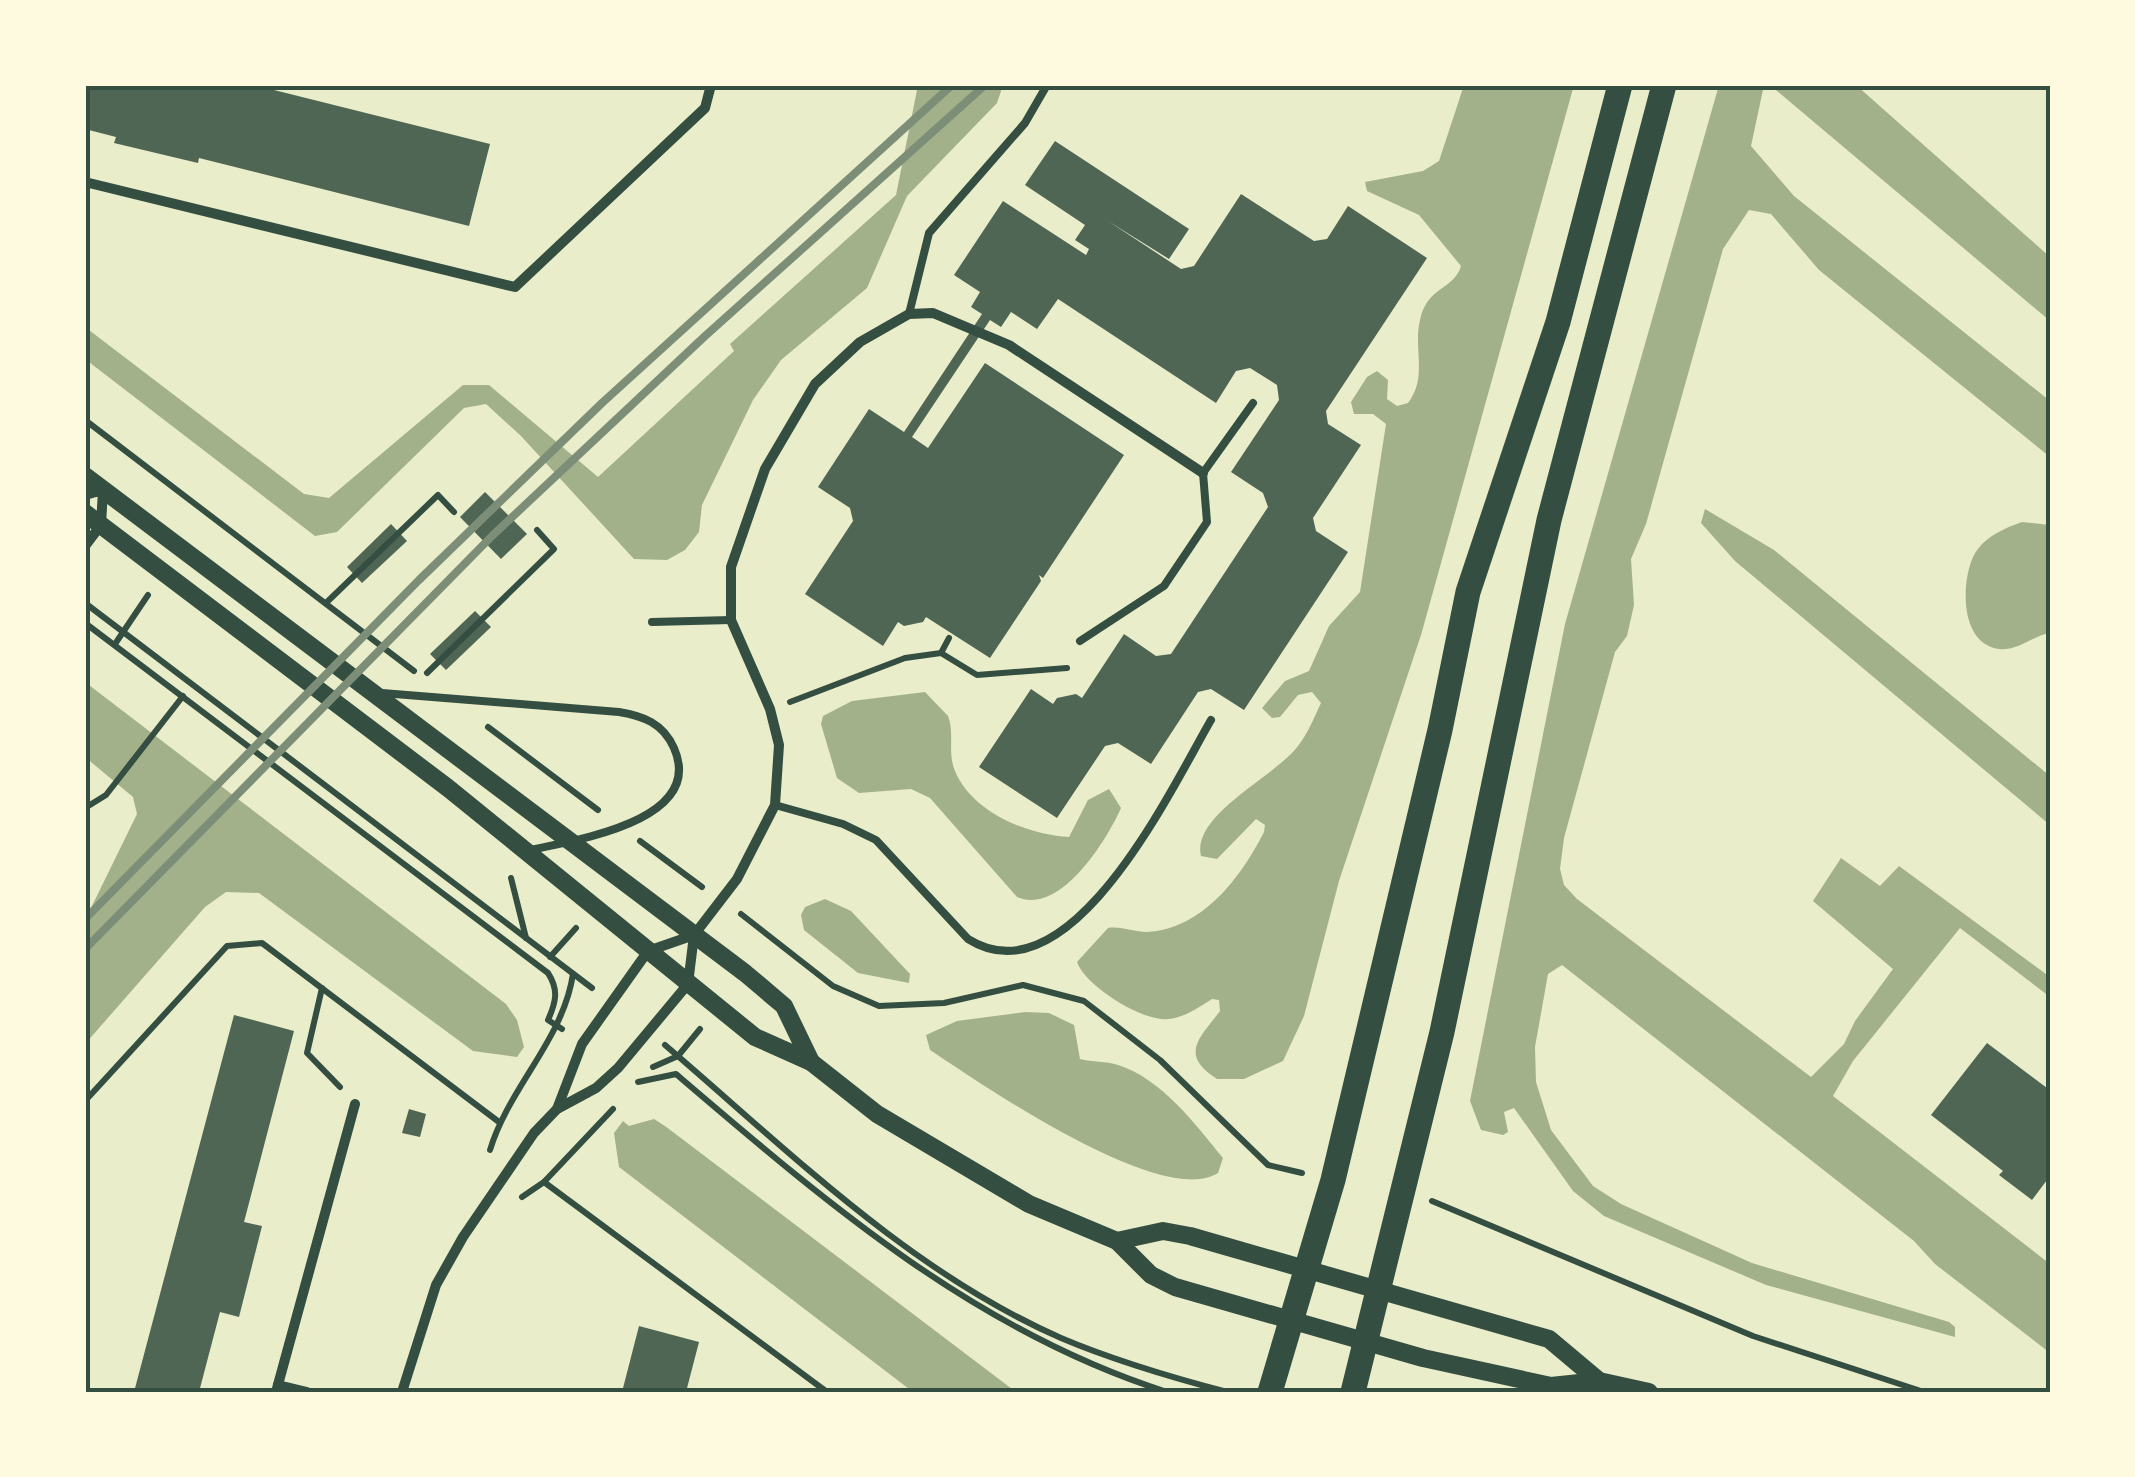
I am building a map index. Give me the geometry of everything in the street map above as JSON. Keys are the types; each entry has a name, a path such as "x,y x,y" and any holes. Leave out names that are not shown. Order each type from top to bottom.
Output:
{"main road":[{"path":"1270,1392 1333,1180 1440,730 1468,592 1558,322 1620,85"},
{"path":"1353,1392 1482,856 1549,520 1664,85"}],"street":[{"path":"85,182 515,287 704,108 710,85"},
{"path":"402,1392 436,1285 463,1237 534,1133 557,1109 596,1088 618,1068 688,984 694,936 759,842 775,805 779,745 770,710 731,620 732,568 746,518 791,419 834,362 909,314 934,313 1009,345 1203,473"},
{"path":"85,476 94,492 101,525 85,546"},
{"path":"94,492 374,692 784,1006 811,1062"},
{"path":"85,512 499,830 755,1037 811,1062 877,1114 1029,1204 1116,1241 1151,1275 1175,1288 1366,1342 1551,1386 1599,1381 1648,1392"},
{"path":"557,1109 582,1044 648,951 694,936"},
{"path":"307,1392 277,1388 355,1104"},
{"path":"1116,1241 1163,1231 1380,1288 1549,1340 1599,1381"}],"lane":[{"path":"909,314 929,233 1025,124 1047,85"},
{"path":"1080,641 1164,586 1207,522 1203,473 1253,403"},
{"path":"652,622 731,620"},
{"path":"374,692 618,712 653,722 668,736 678,770 666,801 651,814 567,842 525,851"},
{"path":"775,805 843,824 876,840 968,939 986,946 1015,948 1063,928 1100,899 1212,720"}],"path":[{"path":"85,420 597,809"},
{"path":"327,602 438,495 454,512"},
{"path":"422,678 554,549 537,530"},
{"path":"85,604 610,1001"},
{"path":"85,623 548,973 555,984 556,1002 548,1020 582,1044"},
{"path":"941,653 949,638"},
{"path":"770,710 905,658 941,653 977,676 1066,668"},
{"path":"85,808 106,796 183,696"},
{"path":"499,830 526,940"},
{"path":"646,846 833,986 879,1006 944,1003 1023,985 1084,1001 1160,1060 1268,1164 1333,1180"},
{"path":"85,1101 227,946 262,943 498,1122"},
{"path":"488,1154 498,1122 556,1026 568,1000 572,974"},
{"path":"322,988 307,1053 355,1104"},
{"path":"650,1032 818,1180 988,1300 1074,1343 1138,1368 1227,1392"},
{"path":"512,1204 544,1182 656,1064 678,1056"},
{"path":"618,1068 638,1082 676,1074 892,1253 983,1310 1070,1355 1167,1392"},
{"path":"544,1182 827,1392"},
{"path":"1403,1196 1448,1204 1753,1336 1924,1392"}],"shaded area":[{"path":"918,85 1003,85 997,103 907,196 867,288 781,360 753,400 702,505 699,532 685,550 667,560 634,559 521,436 486,404 464,408 337,532 315,536 85,359 85,327 304,494 329,498 463,385 489,385 598,477 734,351 730,344 896,195"},
{"path":"1464,85 1574,85 1421,635 1339,881 1304,1016 1283,1061 1244,1079 1217,1079 1198,1062 1196,1046 1220,1011 1219,1000 1212,999 1180,1017 1144,1015 1103,991 1077,962 1108,928 1147,932 1167,929 1203,911 1218,898 1244,866 1265,825 1256,819 1217,859 1201,856 1201,841 1221,811 1298,746 1321,703 1312,692 1298,695 1280,717 1272,718 1262,708 1285,681 1309,671 1329,626 1360,592 1386,424 1373,414 1354,414 1351,402 1367,377 1377,371 1388,380 1387,399 1397,406 1408,403 1419,373 1418,331 1423,309 1434,294 1453,280 1461,266 1419,215 1367,191 1365,182 1423,171 1439,161"},
{"path":"1719,85 1764,85 1751,146 1794,196 2050,401 2050,457 1819,270 1771,214 1749,210 1723,249 1646,524 1631,559 1634,605 1627,636 1615,652 1564,838 1560,869 1564,885 1577,899 1811,1077 1844,1044 1855,1021 1893,969 1813,901 1841,858 1880,886 1899,866 2050,977 2050,997 1960,928 1853,1061 1833,1096 2050,1264 2050,1353 1935,1264 1914,1241 1562,965 1548,974 1535,1047 1536,1082 1551,1130 1593,1186 1621,1204 1752,1263 1949,1322 1955,1327 1955,1337 1766,1285 1604,1216 1573,1191 1514,1108 1504,1112 1508,1132 1503,1135 1481,1130 1470,1101 1565,624"},
{"path":"1770,85 1856,85 2050,257 2050,321"},
{"path":"1705,509 1774,550 2050,776 2050,825 1735,561 1701,523"},
{"path":"2022,522 2050,525 2050,633 1999,649 1986,645 1970,625 1966,597 1969,568 1982,544"},
{"path":"85,682 506,1004 517,1020 524,1047 517,1057 473,1051 259,893 226,892 205,907 85,1044 90,910 137,814 133,797 85,757"},
{"path":"925,692 948,716 953,764 963,786 1003,819 1036,832 1069,837 1088,800 1109,789 1121,808 1093,855 1065,886 1033,900 1017,897 930,798 911,789 859,793 837,778 821,724 823,716 852,701"},
{"path":"825,899 851,911 910,974 909,983 858,973 804,930 801,915 805,907"},
{"path":"1025,1012 1049,1013 1074,1025 1080,1059 1118,1065 1163,1092 1223,1158 1218,1173 1192,1179 1156,1174 1115,1159 1028,1113 930,1050 926,1035 957,1021"},
{"path":"654,1119 1016,1392 913,1392 619,1167 614,1133 623,1121 629,1126"}],"building":[{"path":"85,85 254,85 490,144 469,226 199,158 198,163 114,143 116,137 85,129"},
{"path":"1055,141 1189,229 1169,259 1108,221 1181,269 1194,266 1241,194 1314,241 1327,239 1348,206 1427,258 1326,411 1328,424 1361,445 1313,518 1316,531 1348,552 1244,710 1211,689 1198,692 1151,764 1118,743 1105,746 1057,818 979,767 1031,689 1053,704 1057,698 1076,694 1082,698 1124,634 1156,656 1171,654 1268,507 1263,493 1231,472 1279,400 1277,385 1250,368 1236,371 1216,403 1058,299 1037,329 1011,312 1001,327 990,320 912,437 928,448 985,363 1124,455 1043,578 1039,575 1041,581 990,658 926,617 923,622 904,626 898,622 883,646 805,594 853,521 850,508 818,487 869,409 904,432 982,314 971,307 980,292 954,275 1003,201 1086,255 1089,249 1075,240 1085,225 1025,185"},
{"path":"485,492 527,534 501,559 460,517"},
{"path":"391,524 407,541 362,583 347,567"},
{"path":"475,611 491,627 446,670 430,654"},
{"path":"234,1015 294,1031 244,1222 262,1226 239,1317 220,1312 199,1392 134,1392"},
{"path":"1987,1043 2047,1088 2050,1084 2050,1176 2032,1200 1999,1175 2003,1171 1931,1115"},
{"path":"409,1109 426,1114 420,1137 402,1133"},
{"path":"639,1326 699,1342 686,1392 622,1392"}],"railway":[{"path":"85,919 419,580 602,403 952,85"},
{"path":"85,949 492,536 704,337 985,85"}]}
